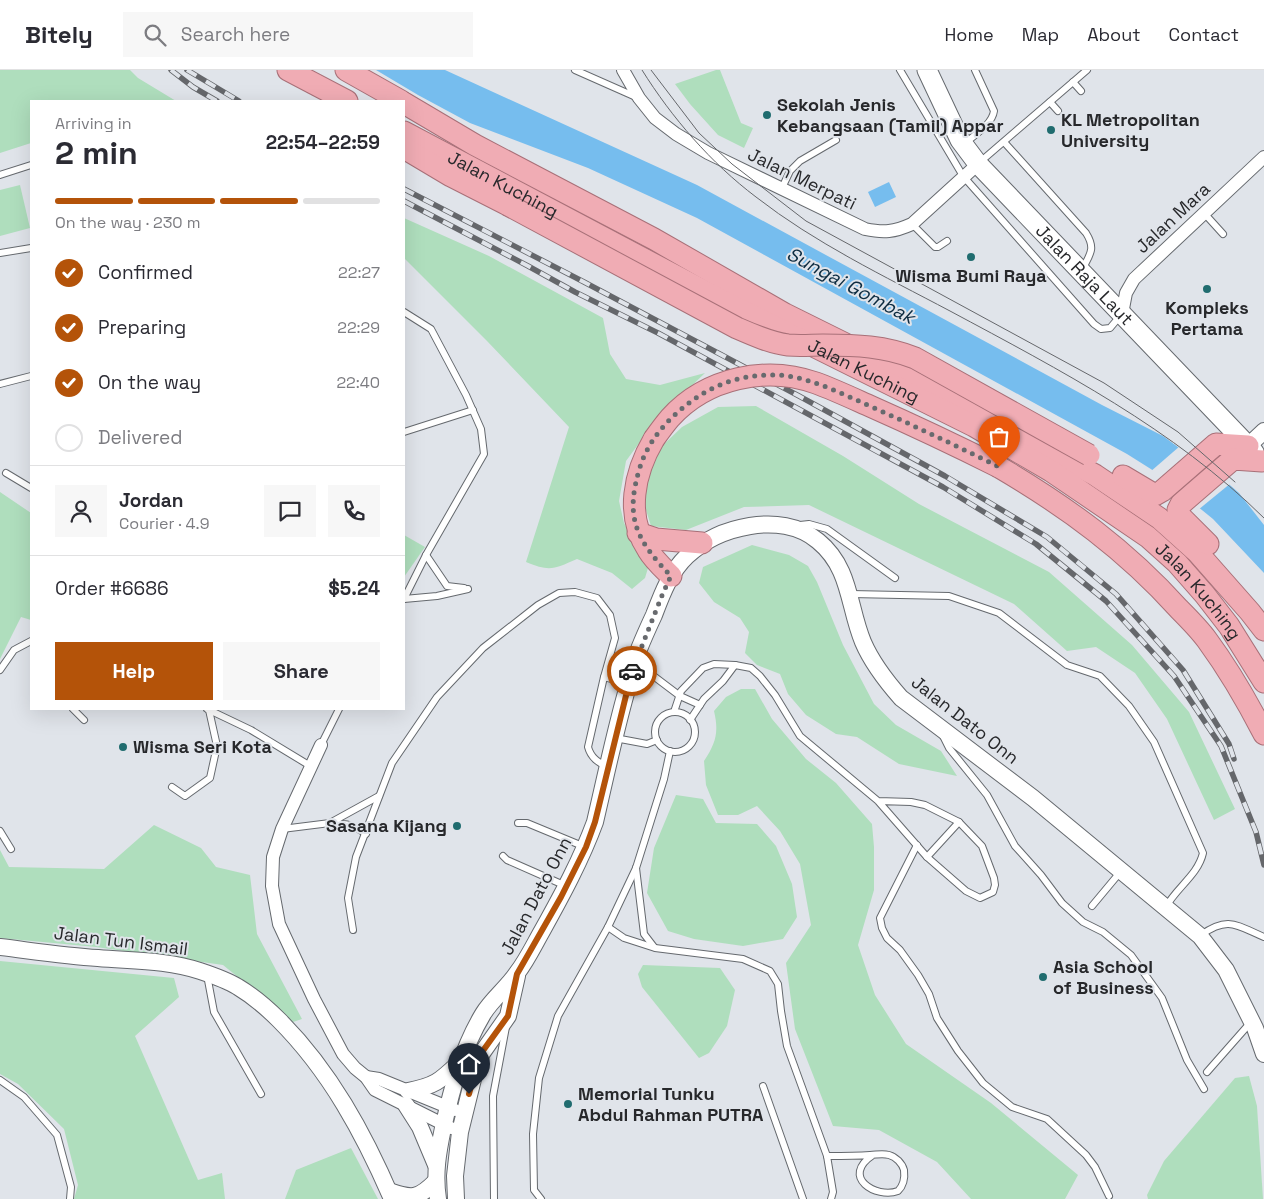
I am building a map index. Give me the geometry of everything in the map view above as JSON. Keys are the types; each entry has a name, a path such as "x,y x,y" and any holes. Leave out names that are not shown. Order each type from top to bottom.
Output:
{"highway":[{"path":"288,70 327,95 344,100"},
{"name":"Jalan Kuching","path":"346,70 398,100"},
{"name":"Jalan Kuching","path":"405,104 475,145 654,239 785,314 912,376 1095,475 1159,518 1198,553 1264,630"},
{"name":"Jalan Kuching","path":"405,133 721,300 974,426 1051,471 1148,537 1177,562 1229,626 1264,682"},
{"path":"405,149 451,176 737,328 759,337 788,345 838,345 883,348 915,358 1089,454 1147,492 1155,495 1162,492 1216,444 1254,458"},
{"path":"671,576 648,551 638,533 634,518 635,491 642,460 654,439 671,417 694,398 727,381 772,374 815,383 929,432 999,467 1039,490 1087,523 1124,554 1163,591 1206,638 1227,667 1264,734"},
{"path":"1254,458 1181,504 1178,510 1180,516 1216,552 1264,609"},
{"path":"638,533 656,540 702,543"}],"main road":[{"name":"Jalan Raja Laut","path":"927,70 964,144 978,164 1122,314 1254,458"}],"street":[{"name":"Jalan Merpati","path":"623,70 639,98 655,118 676,134 708,153 781,190 865,229 881,233 899,230 912,224 930,210 963,176 978,164"},
{"name":"Jalan Mara","path":"1122,314 1126,293 1134,279 1264,157"},
{"path":"1254,458 1264,431"},
{"name":"Jalan Dato Onn","path":"444,1124 460,1062 471,1036 484,1012 517,974 567,887 586,847 595,822 634,662 671,576 685,558 702,543 722,532 762,524 782,525 805,533 817,540 829,552 840,566 847,582 863,642 886,682 901,698 1033,798 1200,936 1226,970 1264,1054"},
{"path":"321,745 282,828 273,857 272,886 279,924 314,999 343,1054 366,1077 375,1090 448,1107 465,1114"},
{"name":"Jalan Tun Ismail","path":"0,947 96,958 163,962 206,974 238,986 264,1006 292,1034 320,1068 341,1098 357,1126 390,1195"},
{"name":"Jalan Dato Onn","path":"460,1132 474,1075 482,1052 508,1016 517,974"},
{"path":"407,1098 436,1083 460,1062"},
{"path":"407,1098 444,1124 460,1132 455,1176 456,1199"},
{"path":"407,1098 436,1165"},
{"path":"438,1199 435,1182 436,1165 444,1124"},
{"path":"390,1195 406,1198 423,1196 435,1182"}],"lane":[{"path":"575,70 639,98"},
{"path":"900,70 963,176 1094,324 1101,328 1110,328 1122,314"},
{"path":"964,144 989,123 994,111 975,70"},
{"path":"978,164 1087,70"},
{"path":"1073,82 1081,91"},
{"path":"1050,102 1058,111"},
{"path":"781,190 790,171 800,161 836,140"},
{"path":"1004,142 1092,241 1093,249 1081,272"},
{"path":"0,175 30,165"},
{"path":"1204,213 1223,234"},
{"path":"912,224 935,247 947,241"},
{"path":"0,253 30,248"},
{"path":"405,313 431,329 473,410 481,429 484,454 426,555 405,597"},
{"path":"405,319 412,317"},
{"path":"0,384 30,376"},
{"path":"405,432 473,410"},
{"path":"6,473 30,487"},
{"path":"782,525 809,524 827,529 896,578"},
{"path":"405,599 437,596 468,588 447,586 426,555"},
{"path":"353,930 348,898 356,857 392,763 437,697 483,648 538,605 559,593 575,592 597,598 610,615 615,638 588,747 590,754 597,762 608,767"},
{"path":"849,594 948,596 999,613 1066,665 1100,676 1129,706 1154,742 1203,853 1201,863 1175,893 1166,907"},
{"path":"0,670 14,650 30,642"},
{"path":"634,662 680,696 700,705"},
{"path":"674,712 681,692 703,668 714,664 751,668 775,695 800,736 878,801 927,857 966,891 980,898 993,892 994,878 982,846 959,822 925,805 911,802 878,801"},
{"path":"690,720 700,705 735,665"},
{"path":"604,677 629,684"},
{"path":"74,710 84,720"},
{"path":"172,787 184,796 210,778 217,746 208,710"},
{"path":"210,710 251,730 312,767"},
{"path":"321,745 336,710"},
{"path":"674,712 686,715 694,732 690,744 679,751 670,751 660,746 655,734 658,721 674,712"},
{"path":"936,724 949,748 987,795 1015,846 1041,874 1062,903 1082,922 1103,932 1131,956 1157,991 1162,998 1187,1060 1204,1089"},
{"path":"614,738 647,744 657,740"},
{"path":"541,1199 534,1190 533,1134 539,1078 558,1016 608,927 636,868 664,779 670,751"},
{"path":"330,823 379,796"},
{"path":"927,857 959,822"},
{"path":"282,828 330,823 346,824 356,826 366,834"},
{"path":"518,823 527,823 586,847"},
{"path":"0,831 11,849"},
{"path":"917,845 880,918 887,938 900,950 918,975 929,994 937,1018 958,1051 983,1083 1012,1107 1047,1120 1086,1155 1095,1167 1109,1196"},
{"path":"504,856 507,860 567,887"},
{"path":"636,868 644,934 655,948"},
{"path":"1092,906 1122,870"},
{"path":"1200,936 1218,925 1227,923 1262,936"},
{"path":"608,927 624,938 655,948 743,959 770,971 778,984 787,1046 828,1156 833,1192 831,1199"},
{"path":"206,974 214,1012 261,1094"},
{"path":"494,1199 493,1096 508,1016"},
{"path":"1207,1072 1251,1022"},
{"path":"0,1080 24,1097 56,1135 71,1187 70,1199"},
{"path":"763,1086 803,1199"},
{"path":"828,1156 882,1153 891,1155 899,1160 904,1168 905,1177 902,1186 896,1194 888,1198 879,1199 870,1196 860,1183 859,1174 861,1166 866,1159 873,1155"}],"green space":[{"path":"0,70 130,70 138,78 174,100 30,100 30,143 0,153"},
{"path":"720,70 741,123 753,128 744,148 718,135 675,84"},
{"path":"20,185 30,228 0,236 0,190"},
{"path":"405,218 489,256 603,318 610,354 626,379 660,385 705,373 656,420 626,461 619,501 624,523 648,568 645,578 632,589 612,573 577,559 552,568 526,562 569,427 405,259"},
{"path":"756,406 843,456 919,504 1049,572 1132,645 1189,712 1235,809 1214,820 1167,719 1135,673 1096,647 1067,651 1014,604 809,505 744,507 686,530 651,526 642,497 644,476 658,450 682,427 718,407"},
{"path":"0,492 30,512 30,620 21,617 0,659"},
{"path":"405,536 425,547 405,576"},
{"path":"752,545 789,555 808,566 817,582 843,645 874,704 896,725 941,751 957,776 899,764 857,737 836,734 806,715 788,694 780,674 757,665 745,653 749,632 740,618 714,602 699,583 703,567"},
{"path":"741,689 755,689 772,719 806,759 836,783 872,824 874,890 858,945 875,995 906,1044 991,1103 1078,1175 1065,1199 971,1199 937,1162 879,1130 833,1126 795,1029 786,963 811,925 800,864 780,831 757,806 738,815 718,815 706,785 704,761 715,737 714,711 726,697"},
{"path":"676,795 703,799 716,823 757,824 776,846 792,884 797,917 783,939 743,946 694,939 668,931 647,893 654,848"},
{"path":"154,825 201,848 216,867 250,875 257,934 302,1019 293,1022 223,965 96,947 0,938 0,850 9,867 104,869"},
{"path":"0,961 174,978 179,997 135,1036 198,1180 222,1173 225,1199 74,1199 78,1185 64,1129 18,1084 0,1074"},
{"path":"643,965 720,968 735,990 727,1026 709,1053 699,1058 642,987 638,974"},
{"path":"1249,1076 1257,1106 1263,1199 1148,1199 1147,1195 1164,1161 1235,1078"},
{"path":"351,1148 378,1199 285,1199 296,1170"}],"water":[{"name":"Sungai Gombak","path":"376,70 445,70 697,185 1102,405 1163,436 1208,466 1239,493 1264,525 1264,573 1213,519 1154,471 1127,454 697,218 588,168 470,123"},
{"path":"889,182 896,197 875,207 868,192"}],"pier":[{"path":"1180,446 1209,464 1231,483 1198,510 1150,472"}],"tram line":[{"path":"642,70 679,122 708,155 739,184 779,214 850,258 1033,356 1114,403 1192,456 1264,518"},
{"path":"651,70 699,133 732,164 806,221 1104,383 1178,432 1235,482"}],"railway":[{"path":"171,70 193,87 215,100"},
{"path":"187,70 237,100"},
{"path":"405,190 799,396 945,476 1047,537 1116,594 1183,670 1229,744 1234,759"},
{"path":"405,202 575,292 658,333 943,487 1036,544 1106,601 1174,676 1221,746 1256,832 1264,865"}],"way so far":[{"path":"632,671 634,662 671,576 648,551 636,528 633,505 642,460 654,439 671,417 694,398 711,388 727,381 772,374 815,383 929,432 999,467"}],"place":[{"name":"Sekolah Jenis Kebangsaan (Tamil) Appar","path":"767,115"},
{"name":"KL Metropolitan University","path":"1051,130"},
{"name":"Wisma Bumi Raya","path":"971,257"},
{"name":"Kompleks Pertama","path":"1207,289"},
{"name":"Wisma Seri Kota","path":"123,747"},
{"name":"Sasana Kijang","path":"457,826"},
{"name":"Asia School of Business","path":"1043,977"},
{"name":"Memorial Tunku Abdul Rahman PUTRA","path":"568,1104"}],"route":[{"path":"469,1094 482,1052 508,1016 517,974 561,897 586,847 595,822 632,671"}]}
